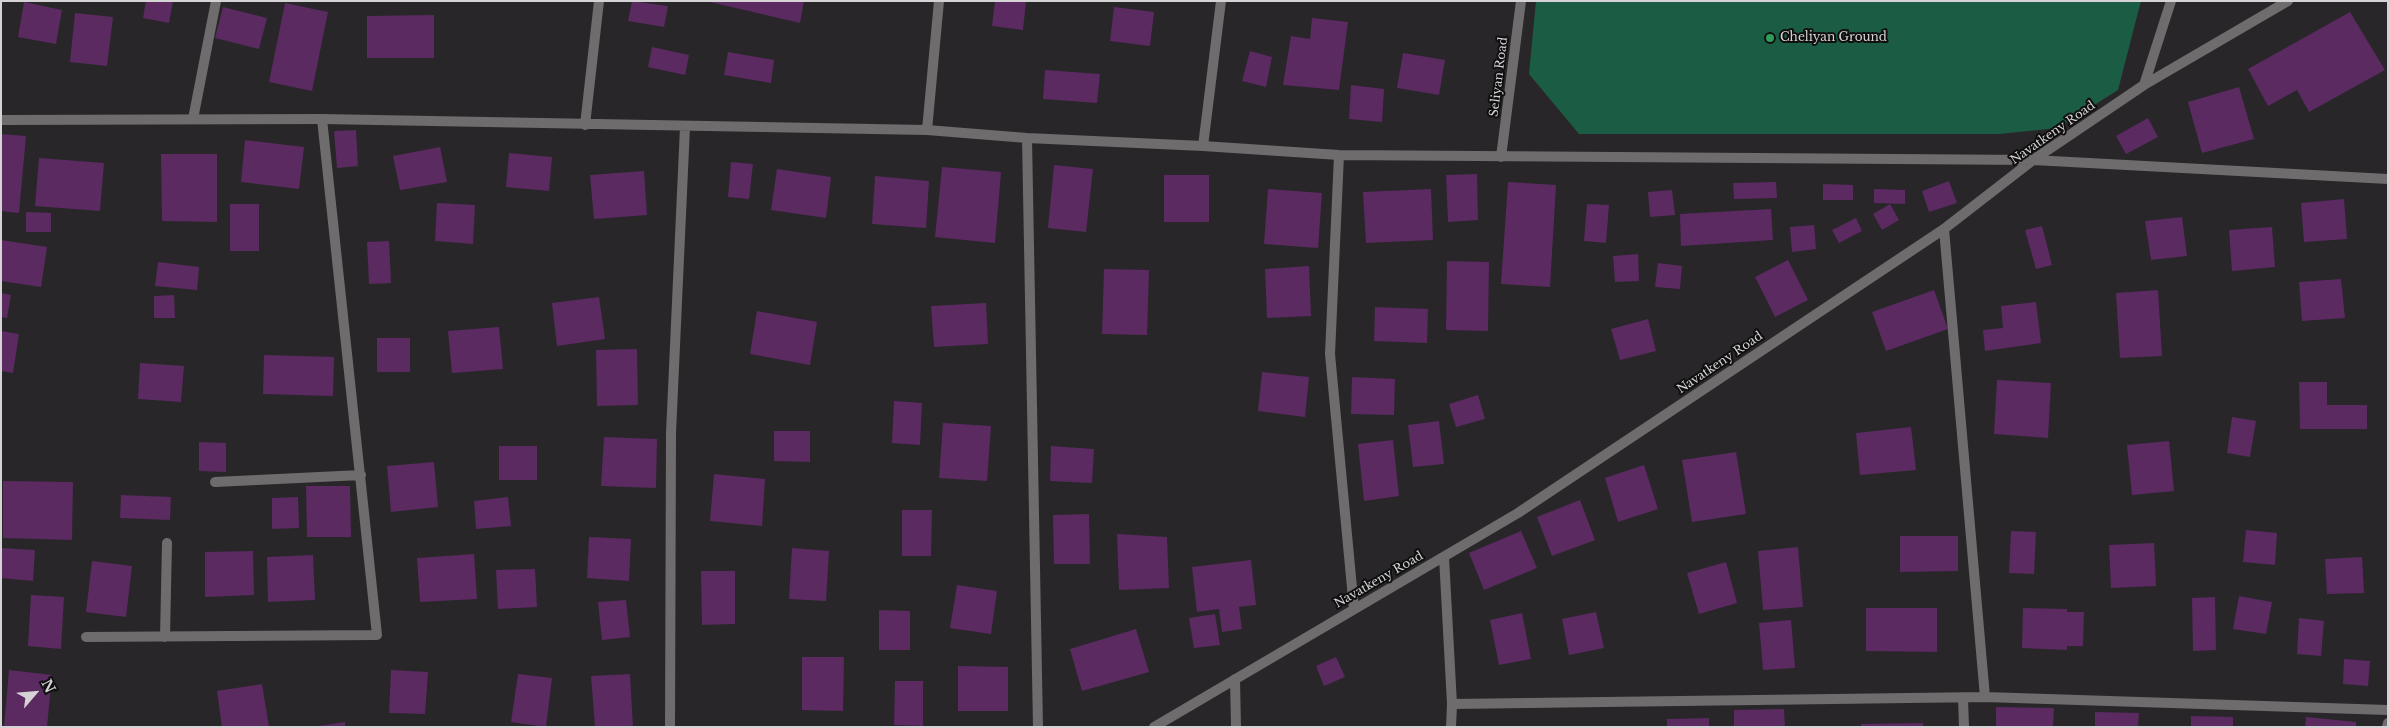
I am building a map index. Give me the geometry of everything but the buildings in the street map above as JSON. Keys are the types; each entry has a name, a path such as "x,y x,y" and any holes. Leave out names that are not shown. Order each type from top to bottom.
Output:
{"street":[{"path":"193,119 216,1"},
{"path":"585,124 599,1"},
{"path":"927,130 939,1"},
{"path":"1203,146 1221,1"},
{"name":"Seliyan Road","path":"1501,156 1521,1"},
{"path":"2144,86 2171,1"},
{"name":"Navatkeny Road","path":"1154,727 1518,513 1944,229 2033,160 2144,86 2288,1"},
{"path":"86,638 377,635 322,119"},
{"path":"1,120 322,119 927,130 1027,138 1203,146 1339,155 2033,160 2388,179"},
{"path":"670,727 671,433 684,127"},
{"path":"1027,138 1038,727"},
{"path":"1339,155 1330,354 1354,609"},
{"path":"1944,229 1985,697"},
{"path":"215,482 361,475"},
{"path":"165,637 167,543"},
{"path":"1444,557 1452,704 1451,727"},
{"path":"1235,679 1236,727"},
{"path":"1452,704 1985,697 2388,710"},
{"path":"1963,698 1964,727"},
{"path":"2387,727 2388,723"}],"green space":[{"name":"Cheliyan Ground","path":"1536,1 2141,1 2118,90 2058,128 1999,134 1579,134 1529,74"}],"place":[{"name":"Cheliyan Ground","path":"1770,38"}]}
